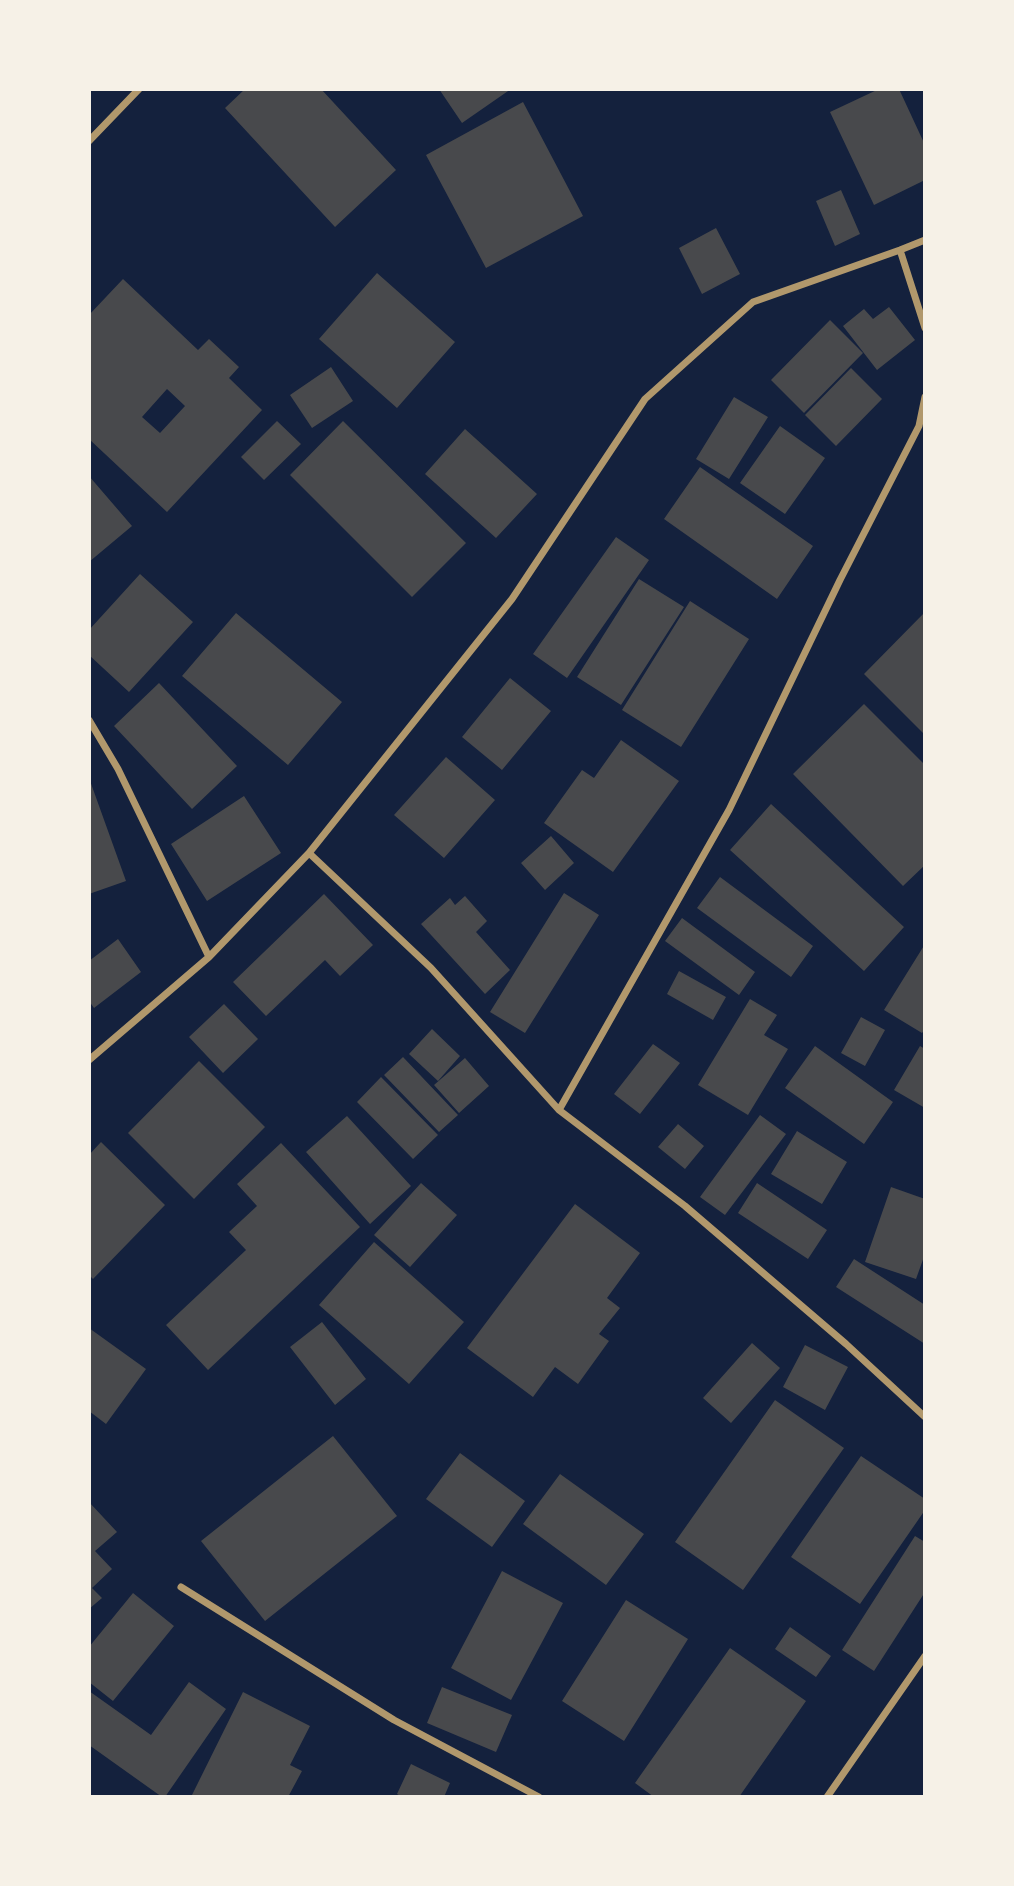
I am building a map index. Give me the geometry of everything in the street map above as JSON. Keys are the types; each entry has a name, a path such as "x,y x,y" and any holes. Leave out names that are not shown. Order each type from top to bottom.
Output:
{"street":[{"path":"89,141 139,89"},
{"path":"89,1060 209,957 309,853 512,599 645,399 753,302 925,240"},
{"path":"900,250 925,328"},
{"path":"559,1110 729,810 840,580 919,426 925,397"},
{"path":"89,720 118,769 209,957"},
{"path":"309,853 431,968 559,1110 685,1206 846,1344 925,1417"},
{"path":"181,1587 394,1720 539,1797"},
{"path":"827,1797 925,1656"}],"building":[{"path":"245,89 321,89 396,170 335,227 225,108"},
{"path":"439,89 511,89 462,123"},
{"path":"879,89 899,89 925,145 925,180 874,205 830,112"},
{"path":"523,102 583,216 486,268 426,155"},
{"path":"841,190 860,234 835,246 816,201"},
{"path":"716,228 740,274 702,294 679,248"},
{"path":"377,273 455,342 397,408 319,339"},
{"path":"123,279 198,350 209,339 239,367 229,378 262,410 167,512 89,439 89,315","holes":["167,389 185,406 160,433 142,417"]},
{"path":"889,307 915,340 877,370 843,326 864,309 873,319"},
{"path":"830,320 863,353 804,413 771,380"},
{"path":"331,367 353,401 312,428 290,395"},
{"path":"851,368 882,399 836,446 805,415"},
{"path":"734,397 768,417 729,479 696,459"},
{"path":"277,421 301,444 264,480 241,457"},
{"path":"343,421 466,543 412,597 290,475"},
{"path":"780,426 825,458 785,514 740,483"},
{"path":"465,429 537,494 496,538 425,474"},
{"path":"700,467 813,546 777,599 664,519"},
{"path":"89,476 132,526 89,562"},
{"path":"616,537 649,560 567,678 533,654"},
{"path":"140,574 193,622 129,692 89,655 89,630"},
{"path":"639,579 684,607 621,705 577,677"},
{"path":"690,601 749,639 681,747 622,710"},
{"path":"925,612 925,735 864,674"},
{"path":"236,613 342,702 288,765 182,676"},
{"path":"510,678 551,711 502,770 462,737"},
{"path":"159,683 237,766 192,809 114,726"},
{"path":"864,704 925,765 925,865 903,886 793,774"},
{"path":"621,740 679,781 613,872 544,823 582,770 594,778"},
{"path":"446,757 495,800 444,858 394,815"},
{"path":"89,778 126,881 89,894"},
{"path":"244,796 281,853 207,901 171,844"},
{"path":"771,804 904,927 864,971 730,850"},
{"path":"551,836 574,863 545,890 521,863"},
{"path":"720,877 813,946 791,977 697,908"},
{"path":"564,893 599,915 525,1033 490,1012"},
{"path":"324,894 373,945 340,976 325,960 266,1016 233,982"},
{"path":"465,896 487,921 476,932 510,970 485,994 421,924 450,898 455,905"},
{"path":"682,918 755,972 739,995 665,941"},
{"path":"118,939 141,972 94,1008 89,1001 89,961"},
{"path":"925,944 925,1029 922,1033 884,1010"},
{"path":"679,971 726,997 713,1020 667,994"},
{"path":"750,999 777,1015 764,1035 788,1049 748,1115 698,1085"},
{"path":"224,1004 258,1039 223,1073 189,1037"},
{"path":"861,1017 885,1030 865,1066 841,1053"},
{"path":"432,1029 460,1056 438,1081 409,1054"},
{"path":"653,1044 680,1063 640,1114 614,1094"},
{"path":"815,1046 893,1102 864,1144 785,1088"},
{"path":"920,1046 925,1049 925,1108 894,1090"},
{"path":"403,1057 458,1115 439,1132 384,1075"},
{"path":"465,1058 489,1086 459,1113 434,1085"},
{"path":"199,1061 265,1127 194,1199 128,1133"},
{"path":"381,1077 438,1135 413,1159 357,1102"},
{"path":"760,1115 786,1134 725,1215 700,1197"},
{"path":"347,1116 411,1186 370,1224 306,1152"},
{"path":"678,1124 704,1146 685,1169 658,1147"},
{"path":"797,1131 847,1162 822,1204 771,1174"},
{"path":"101,1142 165,1205 93,1279 89,1275 89,1155"},
{"path":"281,1143 360,1227 208,1370 166,1325 246,1250 229,1232 257,1206 237,1184"},
{"path":"421,1183 457,1215 410,1267 374,1235"},
{"path":"757,1183 827,1230 808,1259 738,1213"},
{"path":"891,1187 925,1199 925,1254 916,1279 865,1262"},
{"path":"575,1204 640,1253 607,1298 620,1308 599,1334 609,1341 578,1384 555,1367 533,1397 467,1348"},
{"path":"374,1242 464,1322 409,1384 319,1305"},
{"path":"854,1259 925,1305 925,1344 836,1287"},
{"path":"322,1322 366,1379 335,1405 290,1347"},
{"path":"89,1328 146,1369 106,1424 89,1411"},
{"path":"752,1343 780,1368 731,1423 703,1398"},
{"path":"805,1345 848,1367 825,1410 783,1387"},
{"path":"775,1400 844,1448 743,1590 675,1542"},
{"path":"333,1436 397,1516 265,1621 201,1541"},
{"path":"460,1453 525,1501 492,1547 426,1499"},
{"path":"861,1456 925,1499 925,1510 860,1604 791,1557"},
{"path":"560,1474 644,1534 606,1585 523,1524"},
{"path":"89,1502 117,1532 95,1551 112,1569 92,1588 102,1598 89,1609"},
{"path":"915,1536 925,1542 925,1592 874,1671 842,1650"},
{"path":"502,1571 563,1603 511,1700 451,1668"},
{"path":"133,1593 174,1626 113,1701 89,1682 89,1647"},
{"path":"626,1600 688,1639 624,1741 562,1701"},
{"path":"790,1627 831,1656 816,1677 775,1649"},
{"path":"730,1648 806,1701 739,1797 654,1797 635,1783"},
{"path":"189,1682 226,1709 165,1797 89,1745 89,1691 151,1735"},
{"path":"442,1687 512,1715 496,1752 427,1723"},
{"path":"243,1692 310,1726 290,1765 302,1771 288,1797 191,1797"},
{"path":"411,1764 450,1783 444,1797 402,1797 397,1794"}]}
